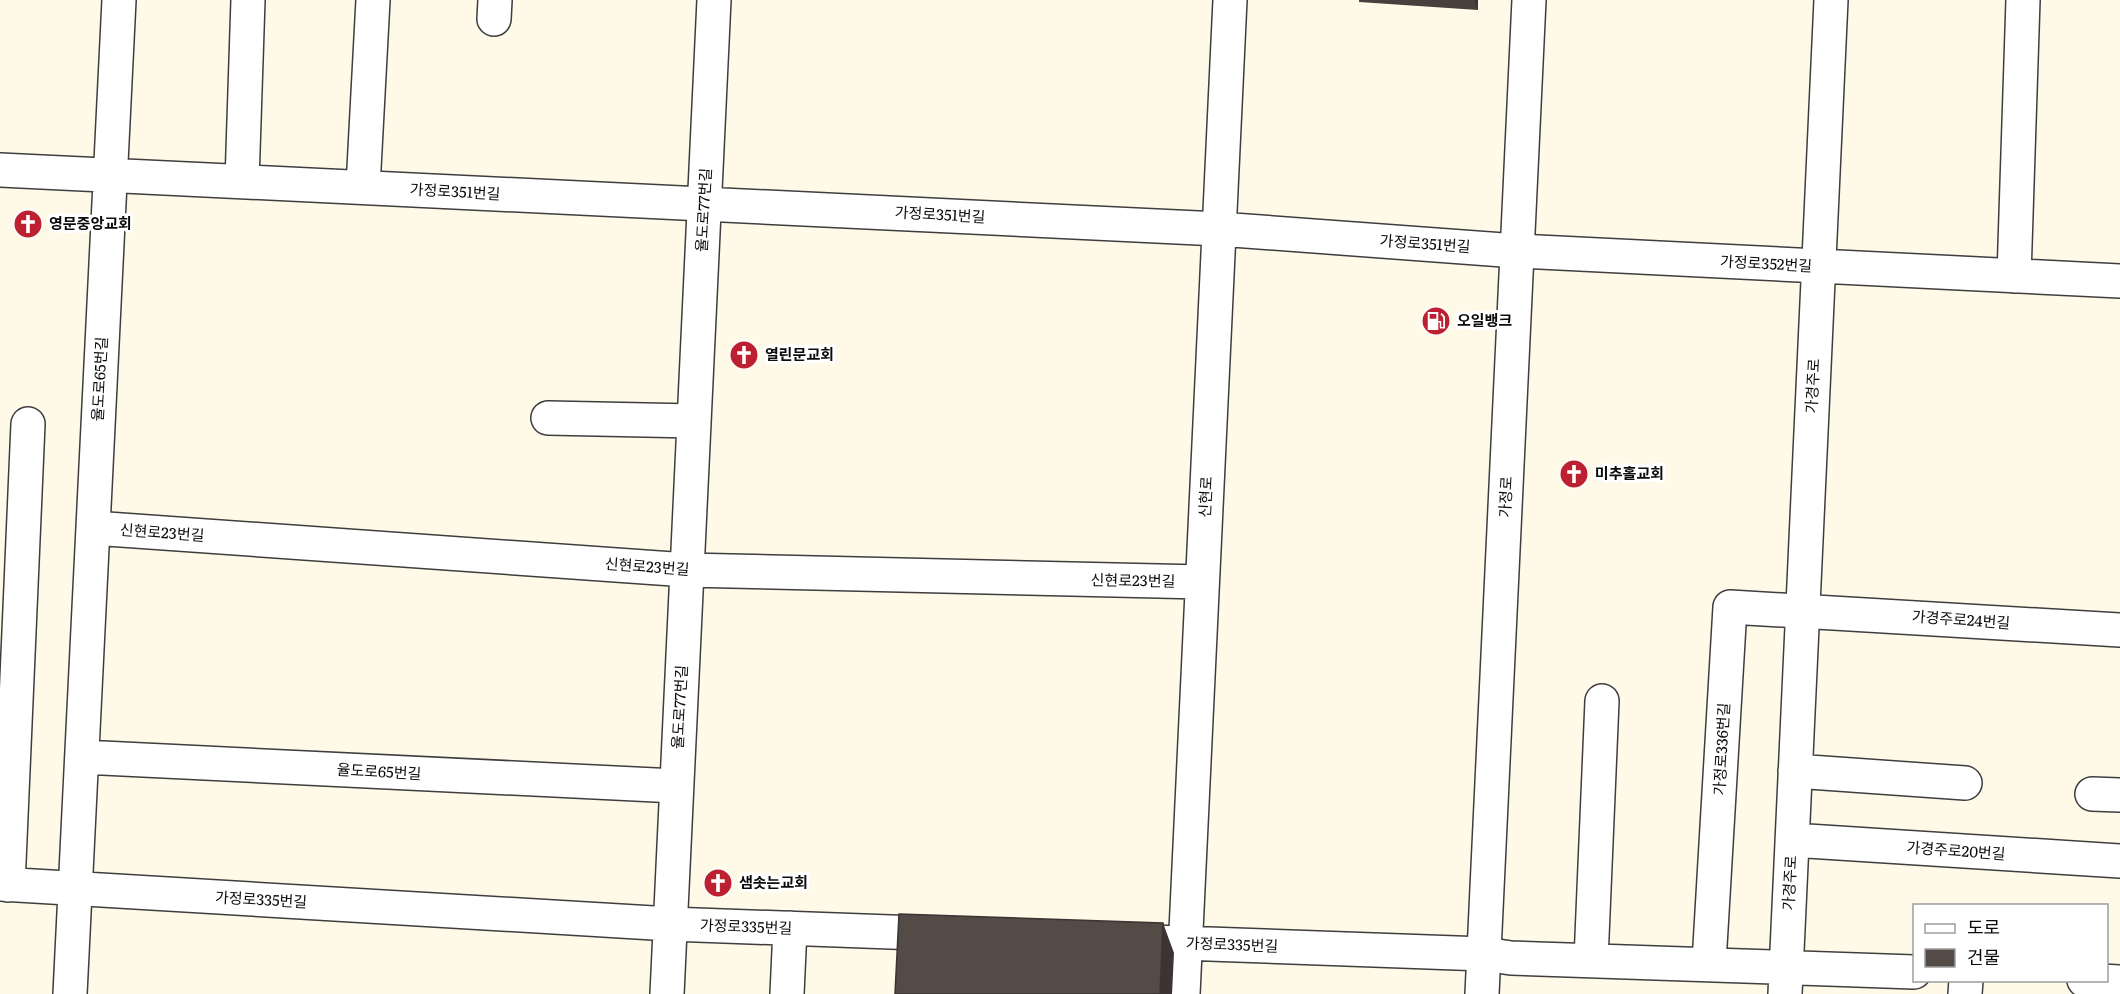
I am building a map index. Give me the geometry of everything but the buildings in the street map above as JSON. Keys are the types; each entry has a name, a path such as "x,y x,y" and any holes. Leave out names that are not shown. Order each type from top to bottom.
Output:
{"street":[{"name":"율도로65번길","path":"70,994 119,0"},
{"path":"242,181 248,0"},
{"path":"363,187 372,0"},
{"name":"율도로77번길","path":"667,994 714,0"},
{"name":"신현로","path":"1183,994 1230,0"},
{"name":"가정로","path":"1482,994 1529,0"},
{"name":"가경주로","path":"1786,980 1831,0"},
{"path":"2014,276 2024,0"},
{"name":"가정로351번길","path":"0,170 1219,229 1517,251"},
{"name":"가정로352번길","path":"1517,251 2120,281"},
{"path":"548,418 694,421"},
{"name":"가정로335번길","path":"28,423 4,885 670,924 969,935"},
{"name":"신현로23번길","path":"93,528 687,570 1202,582"},
{"name":"가정로336번길","path":"1709,963 1730,607 1803,610"},
{"name":"가경주로24번길","path":"1803,610 2120,630"},
{"path":"1591,960 1602,701"},
{"name":"율도로65번길","path":"82,757 676,786"},
{"path":"1795,771 1965,783"},
{"name":"가경주로20번길","path":"1792,840 2120,861"},
{"path":"787,994 790,928"},
{"name":"가정로335번길","path":"1089,939 1484,954"},
{"path":"1484,954 1511,958 1709,963 1786,980 1913,972"}],"place":[{"name":"영문중앙교회","path":"28,224"},
{"name":"오일뱅크","path":"1436,321"},
{"name":"열린문교회","path":"744,355"},
{"name":"미추홀교회","path":"1574,474"},
{"name":"샘솟는교회","path":"718,883"}]}
